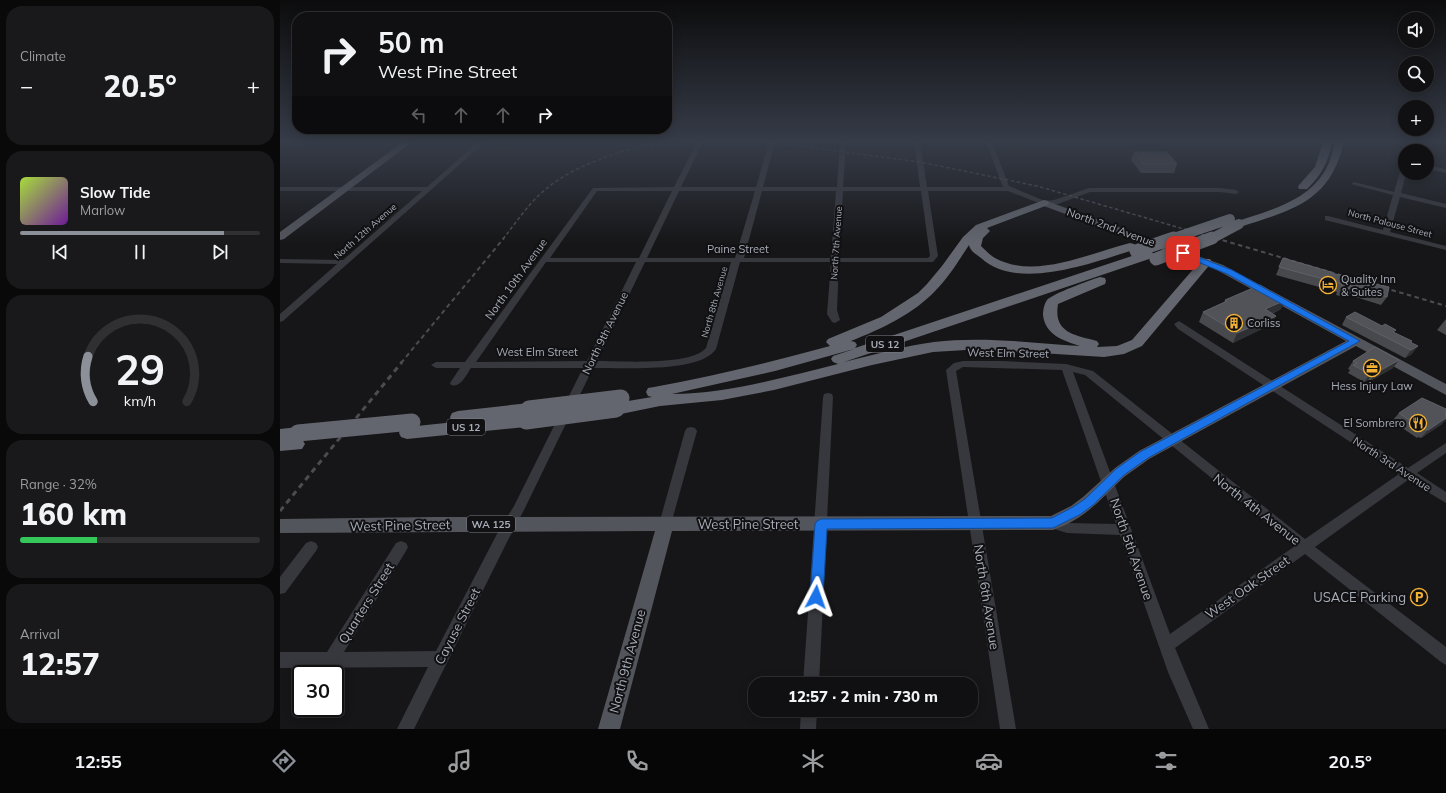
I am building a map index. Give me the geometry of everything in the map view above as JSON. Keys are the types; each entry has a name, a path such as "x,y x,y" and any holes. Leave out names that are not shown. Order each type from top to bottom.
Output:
{"highway":[{"path":"1050,203 988,228 979,234 975,240 975,247 988,260 1014,269 1043,270 1206,241 1234,222 1279,202 1304,186 1315,176"},
{"path":"1202,260 1132,335 1115,344 1097,345 1075,341 1060,333 1050,322 1049,312 1052,302 1142,253 1181,235 1291,206 1316,189 1328,176"},
{"path":"659,396 696,379 755,365 823,345 851,336 881,322 910,304 931,288 951,264 972,233 980,228 1050,203"},
{"name":"US 12","path":"280,435 291,441 527,415 659,396 716,391 786,375 839,359 1142,253"},
{"path":"659,396 722,395 774,385 933,347 966,345 1104,352 1119,351 1137,343 1202,260"}],"main road":[{"path":"280,237 362,176"},
{"name":"North 2nd Avenue","path":"1050,203 1202,260 1236,275 1446,390"},
{"name":"West Pine Street","path":"280,526 1053,523 1077,511 1132,463 1172,439 1356,341"},
{"name":"North 9th Avenue","path":"609,729 665,524"}],"street":[{"name":"North 12th Avenue","path":"280,319 443,176"},
{"name":"North 9th Avenue","path":"510,524 683,176"},
{"name":"North 8th Avenue","path":"709,353 735,263 740,257 763,176"},
{"name":"North 7th Avenue","path":"835,320 832,310 841,176"},
{"path":"922,176 924,190"},
{"path":"1001,176 1004,184 1008,189"},
{"path":"1386,233 1401,180"},
{"path":"1354,184 1446,206"},
{"path":"280,189 428,189"},
{"name":"North 10th Avenue","path":"455,383 595,189 676,189"},
{"path":"676,189 1008,189"},
{"name":"North 2nd Avenue","path":"1008,189 1050,203"},
{"name":"Paine Street","path":"544,260 924,261 932,259 934,256 924,190"},
{"path":"1050,203 1089,190 1220,190 1236,192"},
{"name":"North Palouse Street","path":"1328,218 1446,248"},
{"path":"280,261 345,262"},
{"name":"North 3rd Avenue","path":"1179,324 1180,327 1446,498"},
{"name":"West Elm Street","path":"436,365 668,363 701,358 709,353"},
{"name":"West Elm Street","path":"951,370 958,365 964,364 1066,367"},
{"name":"North 4th Avenue","path":"1066,367 1089,373 1233,490 1446,657"},
{"name":"North 5th Avenue","path":"1066,367 1176,672 1201,729"},
{"name":"North 6th Avenue","path":"951,370 1008,729"},
{"path":"811,677 828,397"},
{"path":"665,524 691,431"},
{"name":"West Oak Street","path":"1166,645 1446,447"},
{"path":"1053,523 1067,528 1125,530"},
{"name":"Cayuse Street","path":"405,729 510,524"},
{"path":"280,588 311,547"},
{"name":"Quarters Street","path":"331,659 401,547"},
{"path":"280,660 440,659"},
{"path":"808,729 809,717"}],"building":[{"path":"1283,258 1331,273 1389,287 1387,297 1350,286 1349,289 1341,287 1342,284 1279,267"},
{"path":"1260,285 1286,300 1265,309 1276,316 1237,333 1203,312 1227,301 1225,300"},
{"path":"1355,312 1382,326 1385,324 1396,330 1393,332 1412,341 1410,342 1418,346 1411,350 1346,317"},
{"path":"1375,347 1399,360 1376,373 1374,372 1370,374 1353,365 1357,363 1353,361"},
{"path":"1422,398 1446,409 1446,418 1428,430 1424,430 1399,413"}],"railway":[{"path":"503,239 538,196 564,176"},
{"path":"988,176 1037,186 1218,239"},
{"path":"401,363 504,238"},
{"path":"1215,238 1446,306"},
{"path":"280,511 402,362"}],"place":[{"name":"Quality Inn & Suites","path":"1328,285"},
{"name":"Corliss","path":"1234,323"},
{"name":"Hess Injury Law","path":"1372,368"},
{"name":"El Sombrero","path":"1418,423"},
{"name":"USACE Parking","path":"1419,597"}],"route":[{"path":"816,597 821,524 1053,523 1077,511 1089,502 1120,472 1144,455 1356,341 1229,272 1183,253"}]}
